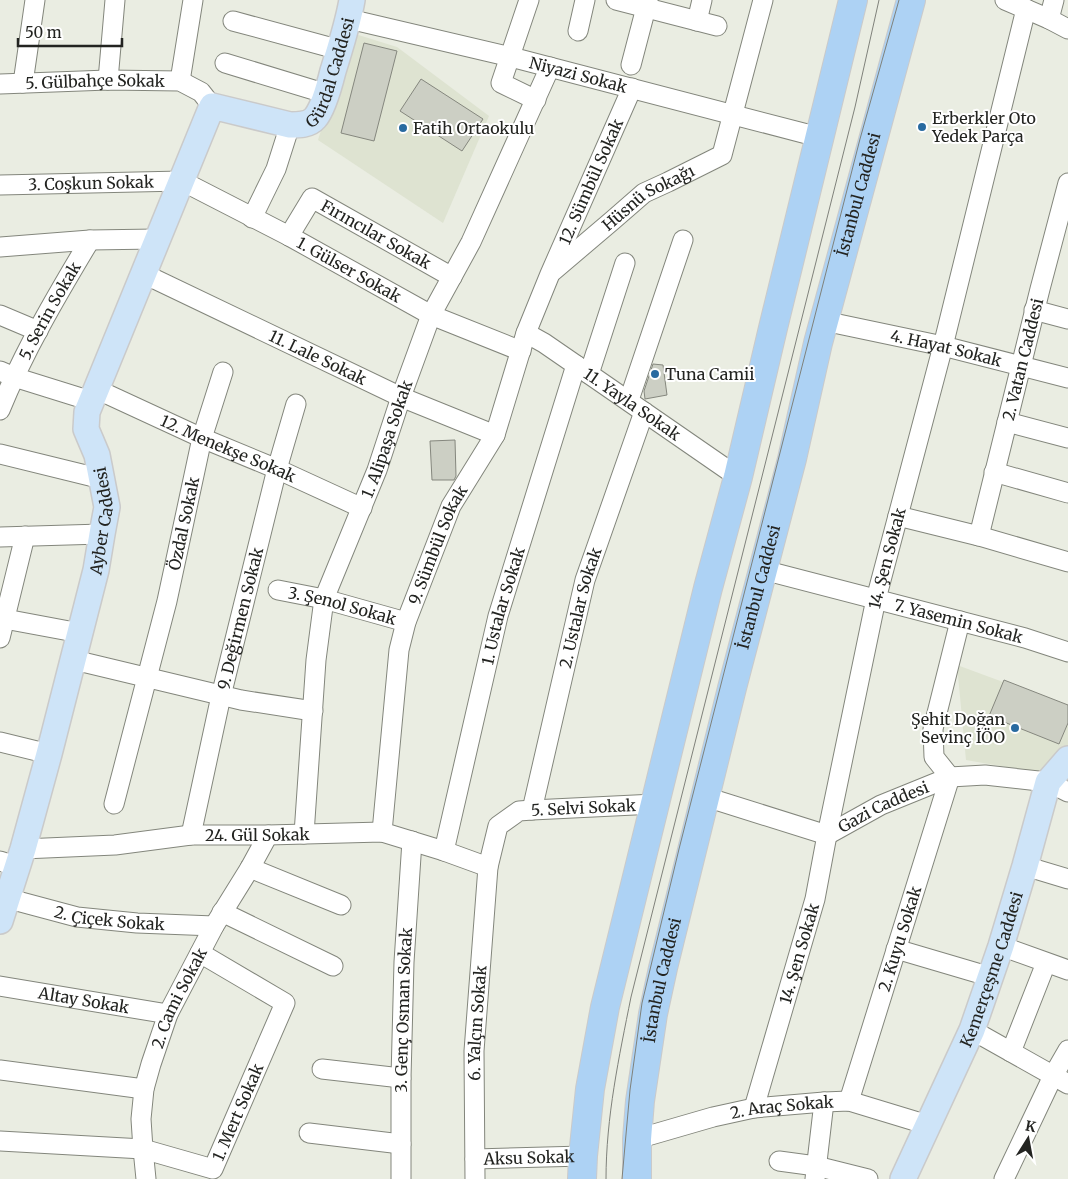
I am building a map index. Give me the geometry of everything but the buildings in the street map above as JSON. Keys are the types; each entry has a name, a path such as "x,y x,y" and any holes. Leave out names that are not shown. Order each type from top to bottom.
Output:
{"highway":[{"path":"583,1168 590,1089 605,1007 708,588 738,477 853,0"},
{"name":"İstanbul Caddesi","path":"637,1179 637,1139 646,1056 653,1014 732,688 792,459 824,321 910,0"}],"main road":[{"name":"Gürdal Caddesi","path":"212,106 290,126 310,122 316,117 327,94 350,10"},
{"name":"Ayber Caddesi","path":"3,909 13,859 49,754 74,660 96,570 107,507 97,455 86,429 87,412 142,273 212,106"},
{"name":"Kemerçeşme Caddesi","path":"908,1178 928,1125 972,1030 991,977 1025,866 1062,785 1068,759"}],"street":[{"path":"23,84 34,0"},
{"path":"108,80 116,0"},
{"path":"180,81 193,0"},
{"path":"529,0 501,82 536,100"},
{"path":"578,31 585,0"},
{"path":"616,0 647,4 717,26"},
{"path":"697,21 702,0"},
{"path":"732,115 763,0"},
{"path":"1006,0 1068,29"},
{"path":"1049,19 1054,0"},
{"path":"631,65 647,4"},
{"name":"14. Şen Sokak","path":"754,1108 815,898 876,599 943,346 1026,9"},
{"name":"Niyazi Sokak","path":"350,10 511,57 807,134"},
{"path":"233,21 340,50"},
{"path":"225,63 327,94"},
{"name":"1. Alipaşa Sokak","path":"304,834 316,660 324,599 377,470 431,314 471,242 550,67"},
{"name":"5. Gülbahçe Sokak","path":"0,84 108,80 180,81 201,92 212,106"},
{"name":"12. Sümbül Sokak","path":"550,274 632,88"},
{"name":"Hüsnü Sokağı","path":"550,274 644,192 722,155 732,115"},
{"name":"Gürdal Caddesi","path":"252,218 276,169 290,126"},
{"name":"3. Coşkun Sokak","path":"0,185 182,181"},
{"name":"1. Gülser Sokak","path":"182,181 289,236 431,314 521,351"},
{"name":"2. Vatan Caddesi","path":"978,536 1034,310 1060,246 1068,182"},
{"name":"Fırıncılar Sokak","path":"289,236 312,198 452,277"},
{"path":"0,247 90,240 156,239"},
{"name":"5. Serin Sokak","path":"0,410 7,374 38,331 90,240"},
{"path":"629,400 683,240"},
{"name":"1. Ustalar Sokak","path":"444,851 498,616 582,369 625,263"},
{"name":"11. Lale Sokak","path":"142,273 401,397 495,435"},
{"name":"9. Sümbül Sokak","path":"382,832 399,650 406,622 451,506 495,435 526,333 550,274"},
{"path":"1034,310 1068,319"},
{"path":"0,315 38,331"},
{"name":"4. Hayat Sokak","path":"824,321 943,346 1068,378"},
{"name":"11. Yayla Sokak","path":"526,333 629,400 738,477"},
{"name":"Özdal Sokak","path":"114,804 167,601 202,438 223,372"},
{"name":"12. Menekşe Sokak","path":"7,374 94,395 277,469 362,508"},
{"name":"9. Değirmen Sokak","path":"190,834 221,696 277,469 296,404"},
{"name":"2. Ustalar Sokak","path":"532,810 585,580 644,412"},
{"path":"1007,422 1068,438"},
{"path":"0,454 102,479"},
{"path":"994,472 1068,493"},
{"path":"898,516 978,536 1068,562"},
{"path":"0,537 102,534"},
{"path":"0,638 3,618 25,536"},
{"name":"7. Yasemin Sokak","path":"763,570 1025,638 1068,652"},
{"name":"3. Şenol Sokak","path":"278,590 324,599 406,622"},
{"path":"3,618 80,633"},
{"path":"950,777 934,757 933,729 960,621"},
{"path":"74,660 221,696 313,711"},
{"path":"0,742 49,754"},
{"name":"Gazi Caddesi","path":"706,797 827,835 881,805 950,777 985,775 1062,785"},
{"name":"2. Kuyu Sokak","path":"849,1101 950,777"},
{"name":"5. Selvi Sokak","path":"488,867 498,826 519,812 655,804"},
{"name":"24. Gül Sokak","path":"13,859 190,834 268,835 382,832 488,867"},
{"name":"2. Cami Sokak","path":"146,1179 141,1119 144,1090 168,1014 218,919 268,835"},
{"name":"3. Genç Osman Sokak","path":"401,1179 404,962 412,841"},
{"path":"1025,866 1068,879"},
{"name":"6. Yalçın Sokak","path":"475,1179 474,1051 488,867"},
{"path":"250,868 341,905"},
{"name":"2. Çiçek Sokak","path":"3,909 137,923 218,919"},
{"path":"218,919 333,966"},
{"path":"1000,946 1068,970"},
{"path":"896,949 991,977"},
{"name":"1. Mert Sokak","path":"0,1141 142,1149 213,1169 284,1003 200,953"},
{"path":"1011,1052 1046,963"},
{"name":"Altay Sokak","path":"0,986 168,1014"},
{"path":"972,1030 1061,1080"},
{"path":"1004,1179 1061,1080 1068,1050"},
{"path":"322,1069 401,1078"},
{"path":"0,1070 144,1090"},
{"name":"2. Araç Sokak","path":"637,1139 754,1108 824,1102 849,1101 928,1125"},
{"path":"816,1172 824,1102"},
{"path":"309,1133 401,1144"},
{"name":"Aksu Sokak","path":"475,1159 583,1168"},
{"path":"779,1161 816,1172 868,1179"}],"shaded area":[{"name":"Fatih Ortaokulu","path":"352,33 397,47 489,116 443,223 318,140"},
{"name":"Şehit Doğan Sevinç İÖO","path":"957,665 1068,706 1068,750 1046,774 966,760"}],"tram line":[{"path":"606,1179 611,1110 631,997 855,107 879,0"},
{"path":"622,1179 630,1090 642,1003 679,849 860,139 899,0"}],"place":[{"name":"Erberkler Oto Yedek Parça","path":"922,127"},
{"name":"Fatih Ortaokulu","path":"403,128"},
{"name":"Tuna Camii","path":"655,374"},
{"name":"Şehit Doğan Sevinç İÖO","path":"1015,728"}]}
